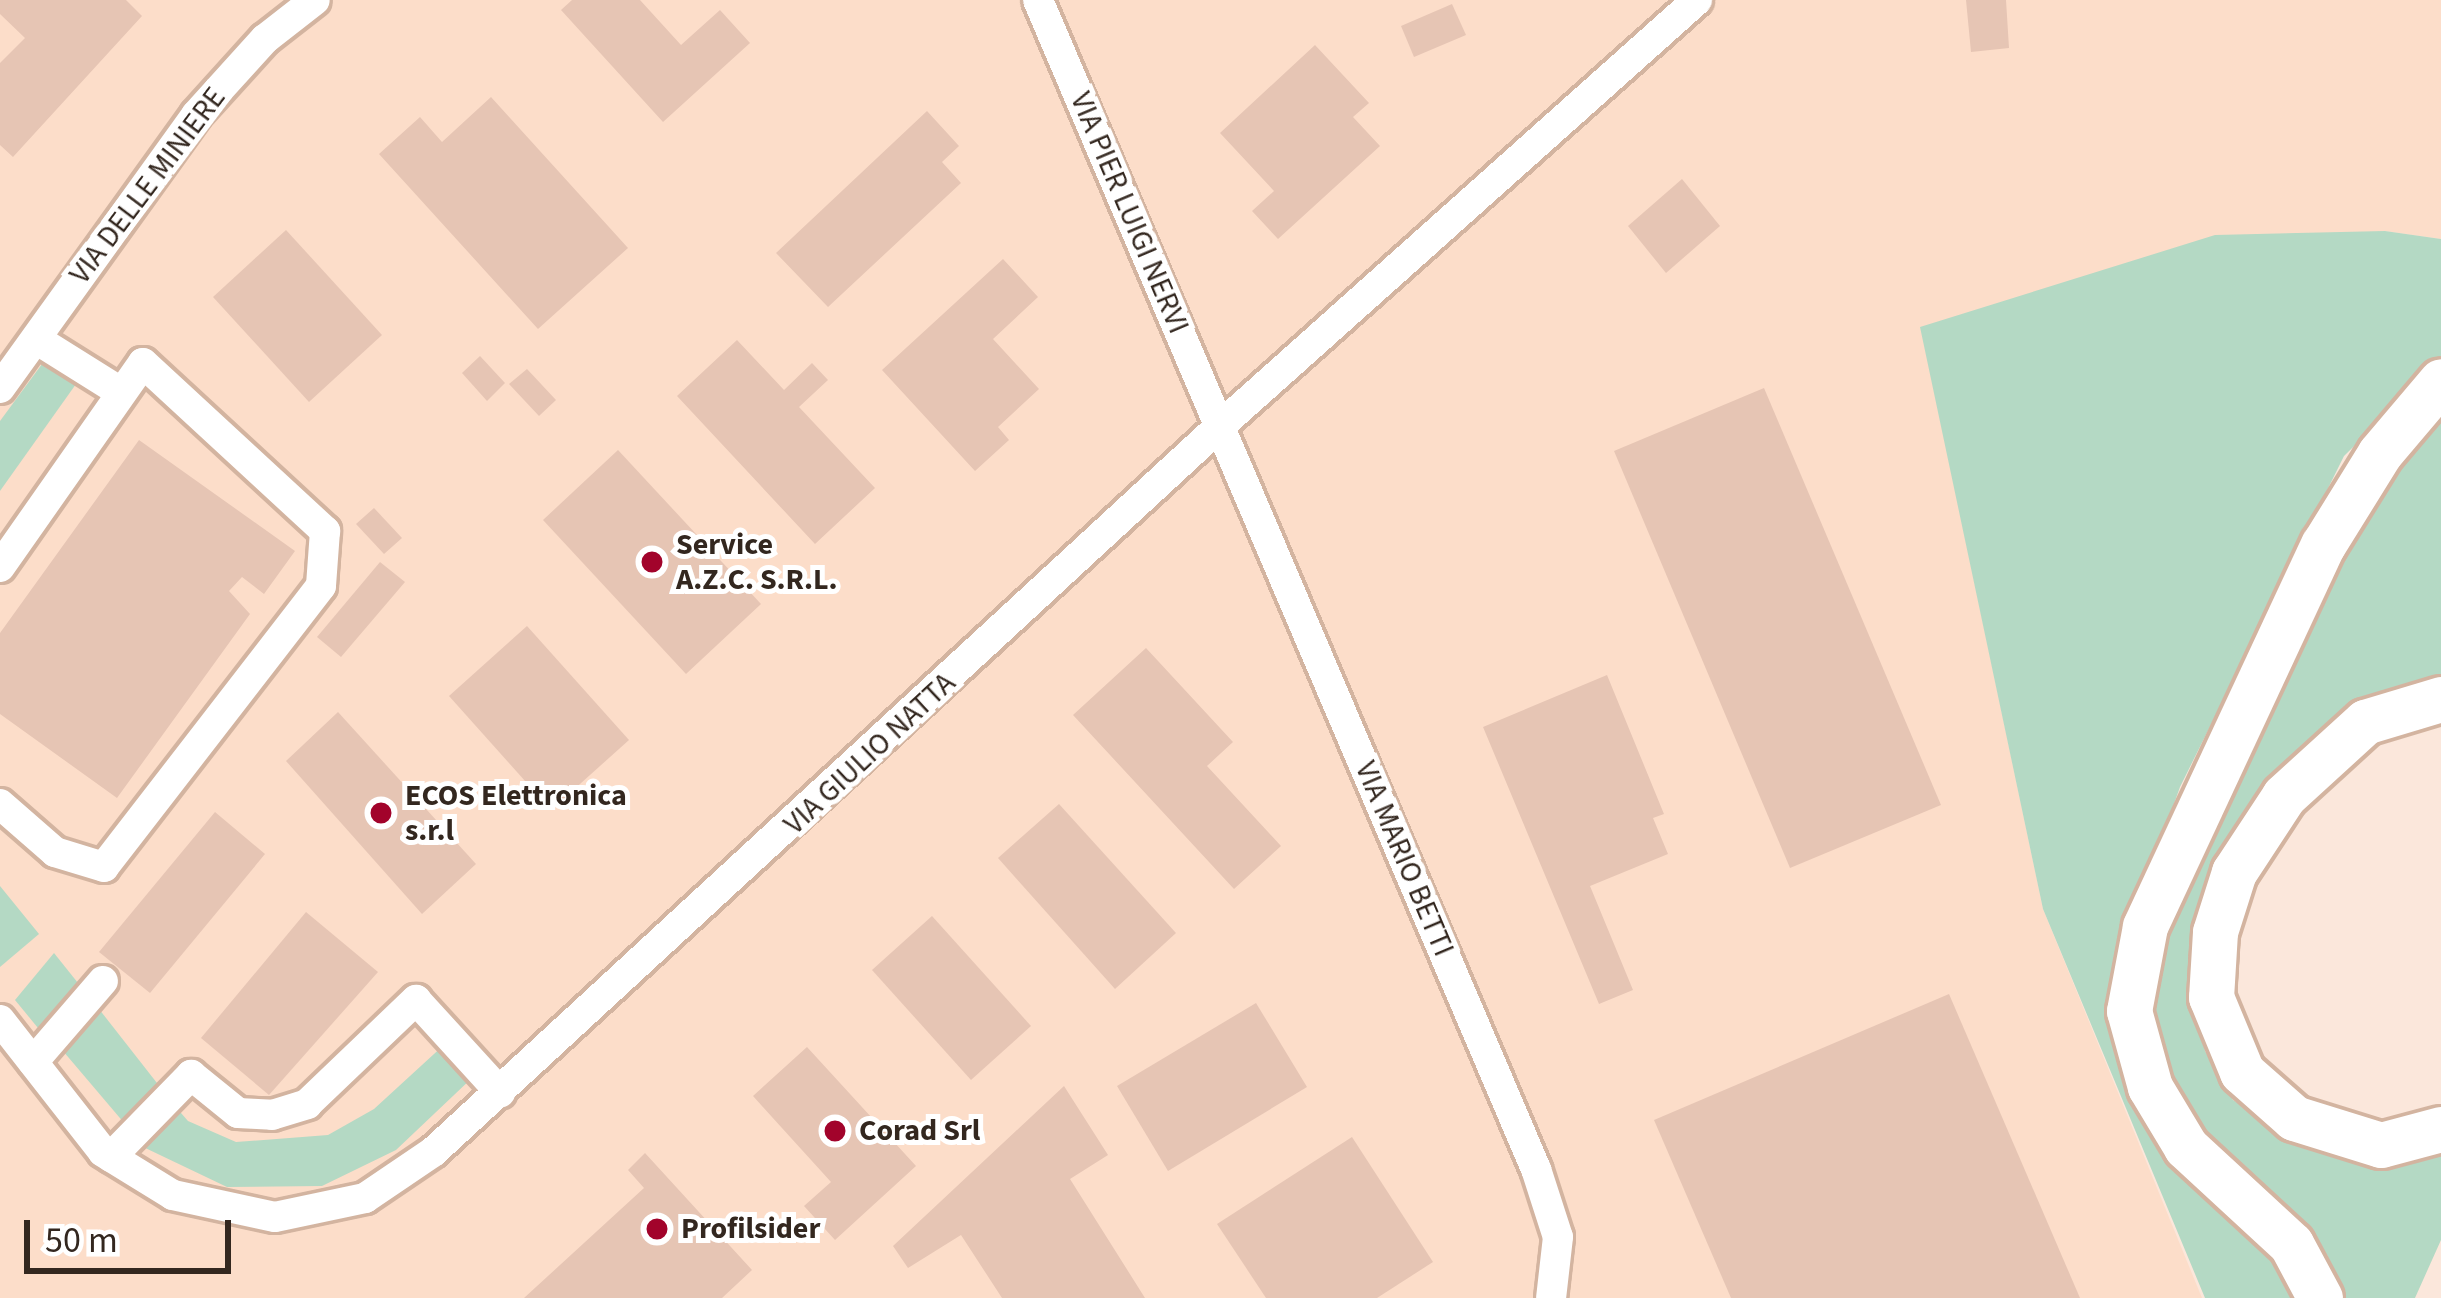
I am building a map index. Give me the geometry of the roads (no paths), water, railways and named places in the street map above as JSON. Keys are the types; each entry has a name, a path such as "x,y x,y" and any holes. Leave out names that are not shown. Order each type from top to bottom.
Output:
{"highway":[{"path":"2320,1298 2291,1244 2186,1147 2150,1088 2129,1011 2145,926 2323,545 2380,453 2441,381"},
{"path":"2441,699 2365,722 2284,796 2234,872 2215,932 2211,997 2242,1072 2294,1118 2381,1145 2441,1129"}],"street":[{"name":"VIA DELLE MINIERE","path":"0,388 196,115 265,39 315,0"},
{"name":"VIA PIER LUIGI NERVI","path":"1038,0 1219,427"},
{"name":"VIA GIULIO NATTA","path":"0,1020 111,1157 172,1196 275,1217 365,1198 500,1092 1219,427 1697,0"},
{"path":"35,339 119,392"},
{"path":"0,567 142,363 325,531 321,586 104,867 55,852 0,804"},
{"name":"VIA MARIO BETTI","path":"1219,427 1536,1169 1558,1237 1552,1298"},
{"path":"33,1062 103,981"},
{"path":"111,1157 191,1075 238,1113 272,1114 307,1104 416,1000 500,1092"}],"place":[{"name":"Service A.Z.C. S.R.L.","path":"652,562"},
{"name":"ECOS Elettronica s.r.l","path":"381,813"},
{"name":"Corad Srl","path":"835,1131"},
{"name":"Profilsider","path":"657,1229"}]}
